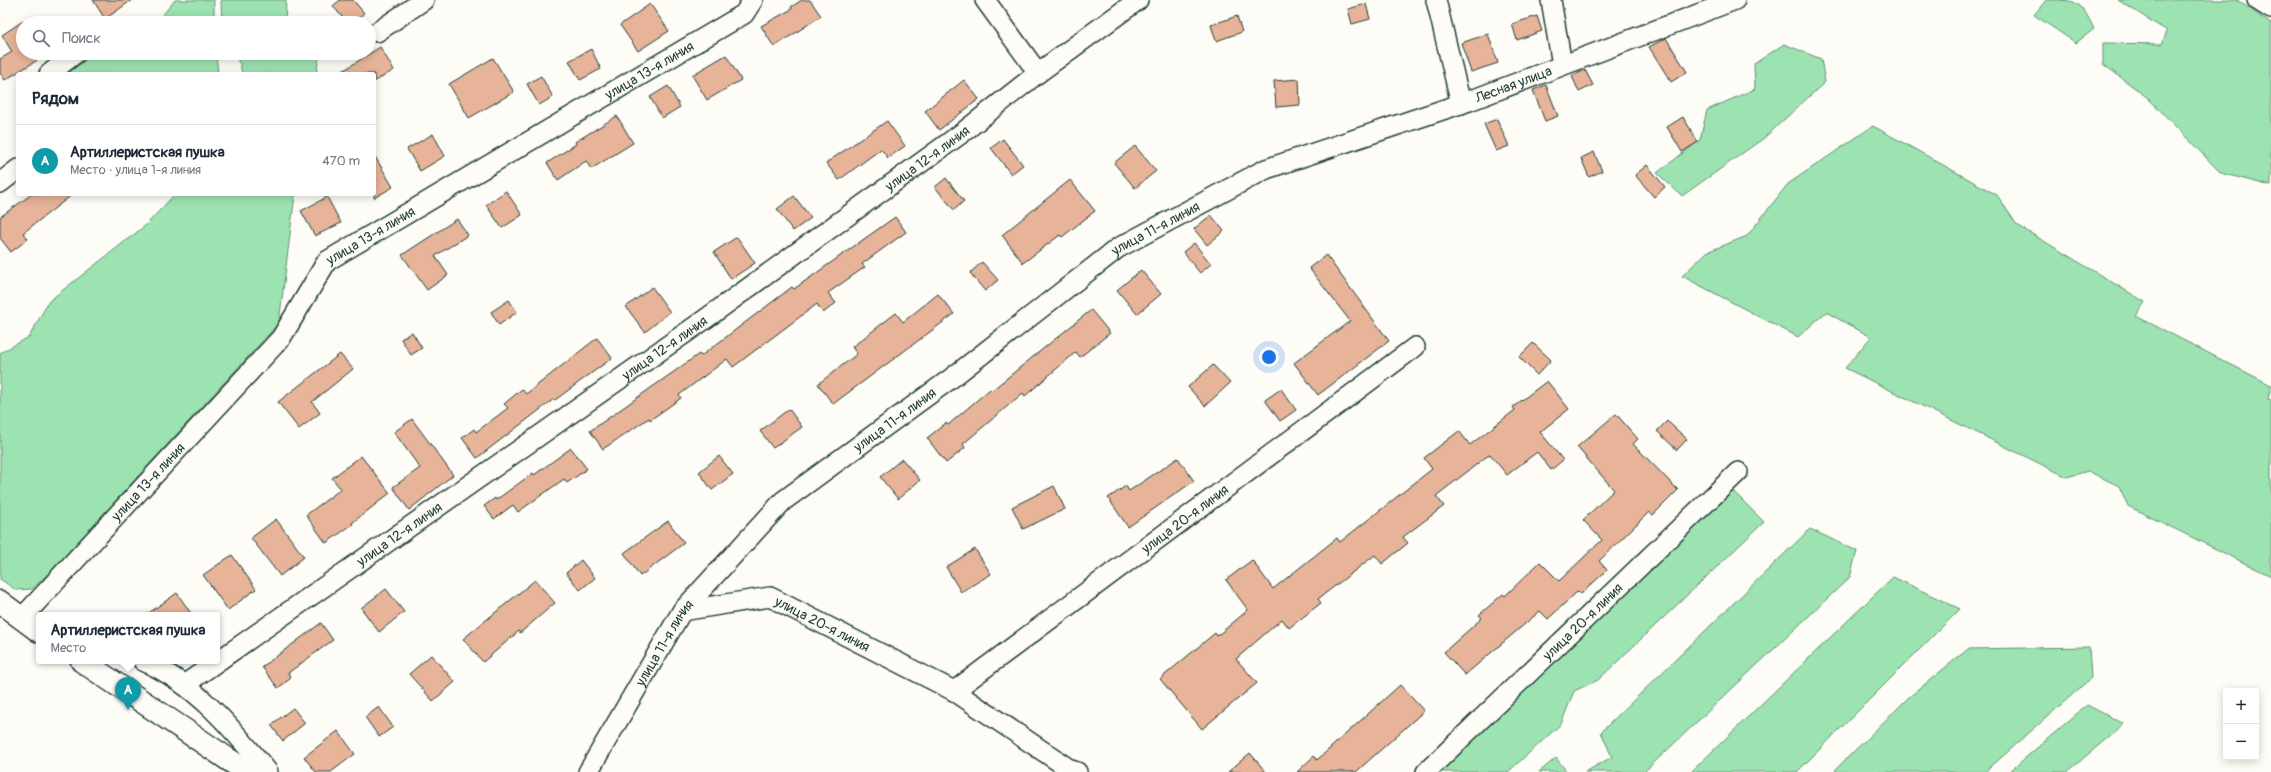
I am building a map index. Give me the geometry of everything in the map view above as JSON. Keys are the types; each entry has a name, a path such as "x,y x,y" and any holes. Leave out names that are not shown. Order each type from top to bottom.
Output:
{"street":[{"path":"377,32 424,0"},
{"name":"улица 13-я линия","path":"21,619 281,338 327,261 744,14 753,0"},
{"path":"985,0 1038,73"},
{"name":"улица 12-я линия","path":"220,660 704,320 962,133 1038,73 1138,0"},
{"path":"1436,0 1461,104"},
{"path":"1551,0 1562,65"},
{"name":"Лесная улица","path":"1289,161 1461,104 1735,0"},
{"path":"2257,0 2271,9"},
{"path":"52,72 67,60"},
{"name":"улица 11-я линия","path":"588,772 682,611 783,501 953,378 1118,248 1266,169 1289,161"},
{"path":"0,184 16,171"},
{"name":"улица 20-я линия","path":"954,691 1415,347"},
{"name":"улица 20-я линия","path":"1426,772 1738,472"},
{"name":"улица 20-я линия","path":"682,611 770,597 954,691 1070,770 1077,772"},
{"path":"0,602 36,630"},
{"path":"86,664 247,772"},
{"path":"148,664 184,685 208,705 268,772"},
{"name":"улица 12-я линия","path":"184,685 214,664"}],"green space":[{"path":"175,0 214,0 214,16 162,16"},
{"path":"221,0 286,0 285,16 222,16"},
{"path":"2046,0 2065,0 2077,4 2085,12 2094,29 2076,43 2034,15"},
{"path":"2118,0 2237,0 2271,24 2271,186 2221,173 2148,98 2103,64 2103,43 2162,44 2167,31"},
{"path":"1784,44 1821,59 1825,82 1764,138 1682,196 1657,173 1700,140 1707,110 1755,89 1754,64"},
{"path":"86,60 217,60 218,72 70,72"},
{"path":"237,60 319,60 316,72 242,72"},
{"path":"1873,126 1997,195 2017,225 2145,302 2136,316 2271,385 2268,399 2271,400 2271,576 2128,506 2119,486 2088,471 2067,477 1845,368 1871,337 1826,312 1798,337 1682,276 1707,252 1747,236 1788,184"},
{"path":"173,196 295,196 279,323 53,569 32,589 16,590 0,579 0,353 29,337 49,301 146,225"},
{"path":"1728,486 1764,522 1598,680 1574,691 1561,724 1508,772 1420,772"},
{"path":"1810,529 1857,551 1850,577 1644,772 1585,772 1612,757 1601,732"},
{"path":"1893,577 1960,609 1797,772 1691,772"},
{"path":"2089,647 2091,678 1985,772 1838,772 1835,770 1908,698 1968,649"},
{"path":"2087,705 2124,724 2067,772 2009,772"},
{"path":"1556,758 1567,772 1539,772"}],"building":[{"path":"93,0 132,0 109,16 103,16"},
{"path":"340,0 353,0 364,13 361,16 341,16 333,6"},
{"path":"802,0 810,0 821,16 774,47 761,26 792,9 791,7"},
{"path":"650,4 669,31 638,51 620,25"},
{"path":"1366,4 1370,19 1352,24 1348,9"},
{"path":"1237,16 1242,32 1216,41 1211,25"},
{"path":"1537,16 1542,31 1517,40 1512,24"},
{"path":"16,26 16,60 38,60 5,80 0,73 0,59 12,52 2,35"},
{"path":"1488,34 1498,63 1471,72 1461,43"},
{"path":"1666,38 1687,72 1671,82 1649,47"},
{"path":"380,47 394,70 376,81 376,72 341,72 360,60 376,60 376,50"},
{"path":"591,49 601,69 580,80 569,61"},
{"path":"726,55 741,80 707,100 692,75"},
{"path":"493,58 514,92 469,118 449,84"},
{"path":"1585,70 1593,85 1579,92 1572,76"},
{"path":"541,76 553,97 539,105 527,84"},
{"path":"1299,79 1300,105 1276,107 1274,81"},
{"path":"964,80 979,99 939,130 925,111"},
{"path":"1546,85 1558,116 1545,121 1533,90"},
{"path":"668,86 680,107 662,118 650,97"},
{"path":"617,116 633,143 591,169 586,161 558,180 547,163 576,144 575,142"},
{"path":"1683,117 1698,142 1682,152 1667,127"},
{"path":"1497,119 1509,146 1496,151 1484,124"},
{"path":"887,121 905,146 888,158 881,149 839,180 826,163"},
{"path":"433,134 445,156 420,171 407,149"},
{"path":"1003,139 1023,165 1011,174 991,148"},
{"path":"1135,146 1156,171 1135,188 1114,163"},
{"path":"1594,152 1602,171 1589,177 1581,158"},
{"path":"376,158 393,187 374,198 374,196 376,196"},
{"path":"1647,165 1665,187 1654,197 1635,175"},
{"path":"946,178 964,201 954,210 935,187"},
{"path":"1070,180 1095,211 1062,237 1060,235 1023,263 1002,235"},
{"path":"506,191 522,215 502,228 486,205"},
{"path":"29,196 70,196 23,233 28,239 11,252 0,238 0,217"},
{"path":"794,196 811,218 793,231 777,209"},
{"path":"327,197 341,223 315,236 301,211"},
{"path":"1211,215 1224,231 1207,245 1194,229"},
{"path":"895,217 906,232 862,264 865,267 828,293 836,303 823,313 817,304 733,367 727,359 679,395 681,398 650,420 649,418 603,449 590,431 699,354 701,356 792,287 794,289"},
{"path":"457,219 468,235 435,256 448,275 427,290 402,255"},
{"path":"737,237 755,263 731,279 714,252"},
{"path":"1194,243 1211,264 1200,273 1183,252"},
{"path":"1326,255 1389,341 1318,395 1294,363 1350,321 1309,268"},
{"path":"982,262 998,280 985,291 970,273"},
{"path":"1141,270 1161,294 1137,314 1117,290"},
{"path":"652,287 670,312 645,332 626,307"},
{"path":"938,294 954,314 833,404 818,384 857,354 852,347 896,313 903,322"},
{"path":"509,300 517,312 499,325 491,312"},
{"path":"1091,310 1110,333 1080,357 1076,352 1025,396 1023,393 963,444 965,448 946,463 927,438 946,423 948,425 990,389 991,391"},
{"path":"412,332 422,348 411,355 401,339"},
{"path":"597,338 612,358 555,400 554,399 477,458 462,438 474,429 476,432 508,408 504,404 522,389 526,394"},
{"path":"1533,343 1551,360 1537,375 1519,357"},
{"path":"340,354 353,369 312,402 320,413 299,429 278,402"},
{"path":"1213,365 1230,383 1205,406 1188,387"},
{"path":"1547,381 1569,409 1540,432 1563,460 1551,470 1537,452 1507,475 1490,454 1436,496 1444,506 1403,537 1408,543 1382,564 1375,555 1318,599 1321,603 1289,628 1282,619 1236,659 1257,683 1202,729 1160,679 1215,633 1217,636 1248,610 1226,580 1252,560 1273,589 1337,538 1340,542 1432,469 1424,458 1459,431 1470,445 1515,410 1513,407"},
{"path":"1281,389 1296,410 1280,421 1265,400"},
{"path":"789,409 802,427 773,448 760,431"},
{"path":"1616,414 1638,439 1633,444 1678,490 1653,515 1649,512 1599,561 1607,570 1581,594 1578,591 1548,619 1540,611 1465,675 1444,652 1482,618 1479,615 1503,594 1505,596 1540,562 1559,581 1602,540 1583,520 1614,490 1577,447"},
{"path":"412,419 453,475 409,510 393,487 420,468 394,432"},
{"path":"1667,421 1687,439 1677,450 1657,431"},
{"path":"571,448 587,469 567,483 564,479 518,512 513,505 494,519 484,506 495,498 496,500 533,473 534,475"},
{"path":"361,456 390,493 352,523 353,524 326,543 306,515 341,489 332,478"},
{"path":"719,456 733,474 712,490 699,472"},
{"path":"1178,458 1194,481 1128,527 1108,498 1126,486 1129,491"},
{"path":"902,459 920,480 898,499 880,477"},
{"path":"1054,486 1065,509 1023,529 1012,507"},
{"path":"276,519 304,557 280,576 251,538"},
{"path":"668,521 684,543 640,576 624,553"},
{"path":"975,549 991,574 961,592 946,567"},
{"path":"232,555 256,589 228,610 203,575"},
{"path":"581,560 595,578 580,590 566,573"},
{"path":"535,580 555,603 483,662 463,639"},
{"path":"386,589 404,612 379,632 361,608"},
{"path":"177,593 190,612 150,612"},
{"path":"321,623 333,640 288,673 291,678 278,688 262,667"},
{"path":"431,655 455,682 433,701 409,674"},
{"path":"1400,685 1424,711 1356,772 1297,772 1314,756 1317,760"},
{"path":"379,707 393,727 379,737 365,717"},
{"path":"293,708 305,723 283,741 271,725"},
{"path":"338,731 355,754 331,772 316,772 304,757"},
{"path":"1250,753 1266,772 1228,772"}],"place":[{"name":"Артиллеристская пушка","path":"128,710"}]}
